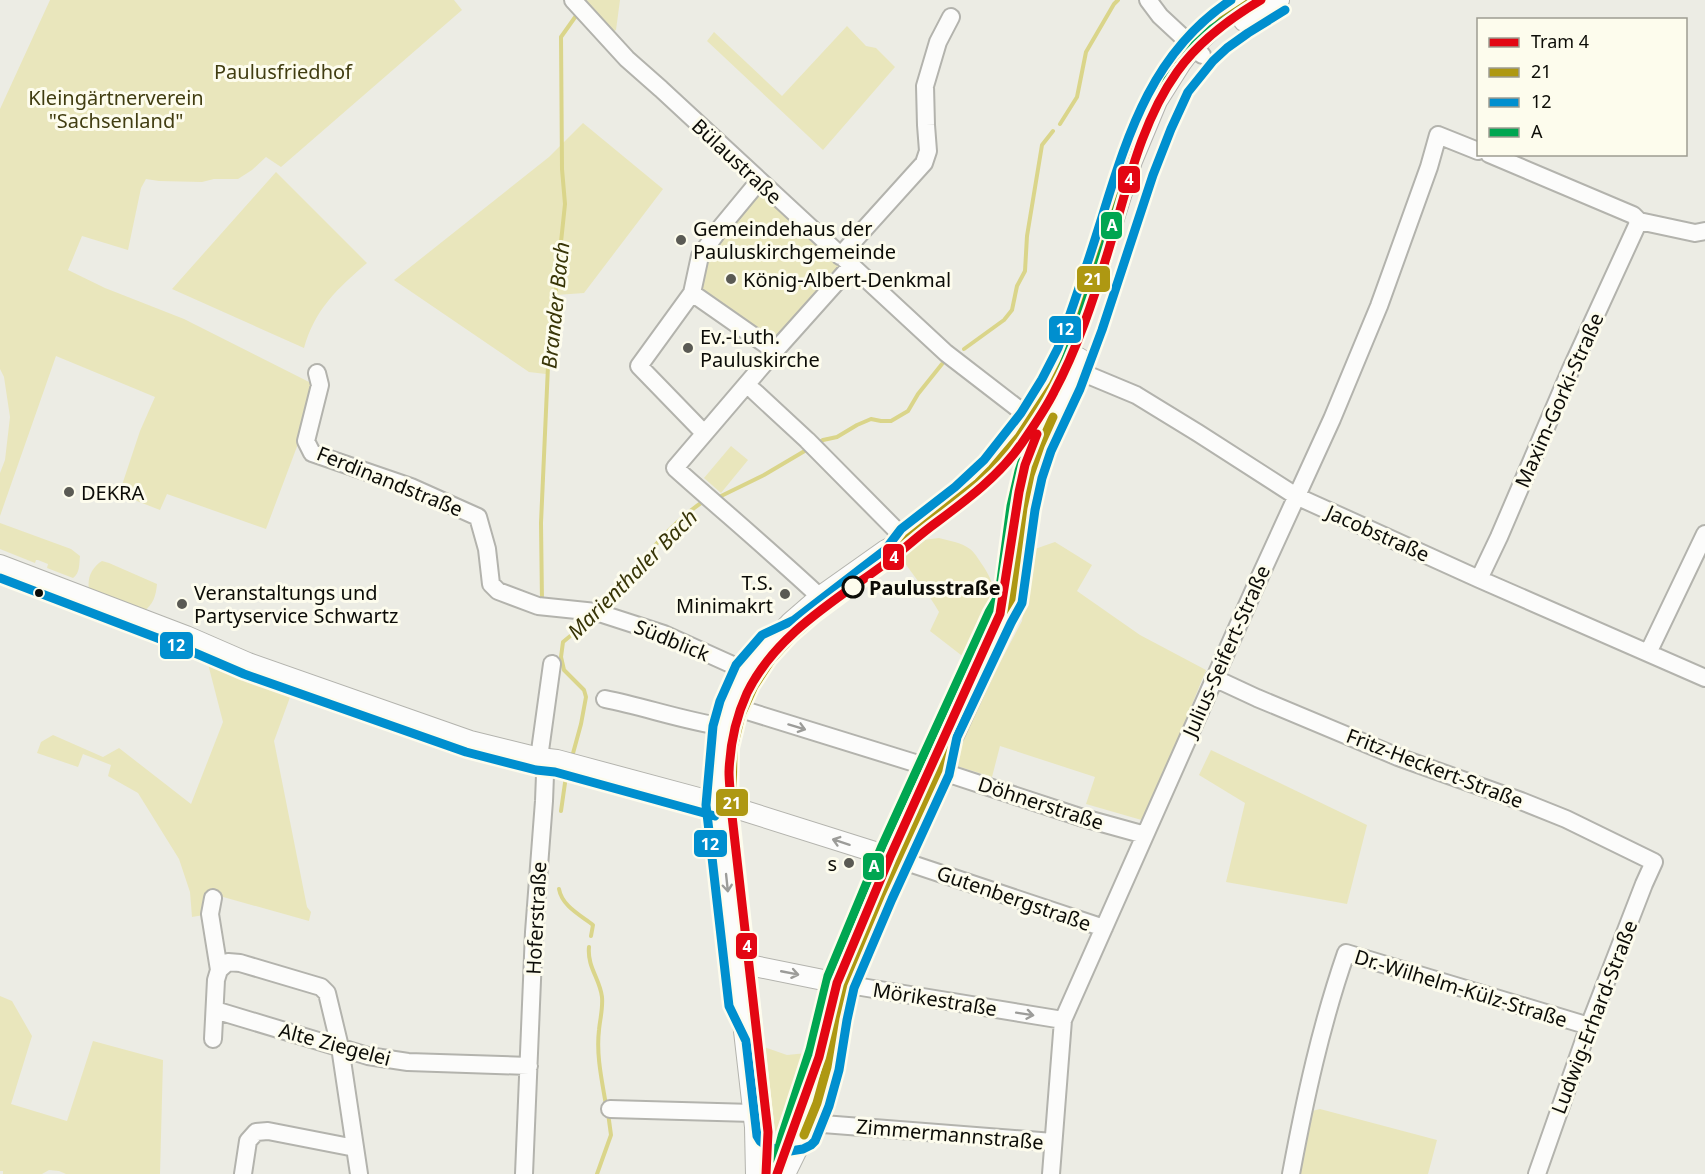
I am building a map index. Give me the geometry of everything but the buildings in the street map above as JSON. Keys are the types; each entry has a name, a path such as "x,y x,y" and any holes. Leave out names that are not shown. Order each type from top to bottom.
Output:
{"main road":[{"path":"756,1174 753,1113 718,804 724,727 731,706 746,671 791,622 820,597 886,550 906,540 964,495 1041,423 1069,367 1122,188 1150,116 1166,84 1197,51 1213,28 1254,0"},
{"path":"1197,51 1279,0"},
{"path":"785,1174 810,1123 827,1067 843,984 897,859 1002,631 1014,586 1023,508 1030,475 1040,446 1041,423"},
{"path":"1002,458 1022,462 1030,475"},
{"name":"Gutenbergstraße","path":"0,565 248,663 470,741 583,767 718,804 897,859"},
{"name":"Mörikestraße","path":"736,964 843,984"}],"street":[{"name":"Bülaustraße","path":"573,0 627,59 946,353 1041,423"},
{"path":"1148,0 1197,51"},
{"path":"820,597 675,468 775,351 924,163 928,151 925,86 938,42 951,17"},
{"name":"Julius-Seifert-Straße","path":"1051,1174 1063,1020 1214,678 1332,419 1379,306 1429,167 1438,135 1477,150"},
{"path":"1494,156 1633,215 1639,221 1695,233 1705,231"},
{"path":"704,433 639,366 692,293 700,256 759,181"},
{"name":"Maxim-Gorki-Straße","path":"1479,579 1570,369 1639,221"},
{"path":"692,293 775,351"},
{"name":"Jacobstraße","path":"1069,367 1136,395 1296,496 1705,678"},
{"name":"Ferdinandstraße","path":"317,373 320,385 306,441 312,453 411,487 478,517 487,549 491,584 498,591 538,606 599,613"},
{"path":"754,391 807,440 906,540"},
{"path":"1648,653 1705,534"},
{"name":"Südblick","path":"599,613 664,634 746,671"},
{"name":"Hoferstraße","path":"524,1174 534,932 548,759 552,664"},
{"name":"Fritz-Heckert-Straße","path":"1214,678 1398,757 1566,819 1654,862"},
{"path":"605,699 724,727"},
{"name":"Döhnerstraße","path":"731,706 1080,817 1145,835"},
{"name":"Gutenbergstraße","path":"897,859 1104,928"},
{"name":"Ludwig-Erhard-Straße","path":"1537,1174 1588,1026 1654,862"},
{"path":"213,898 210,914 219,970 216,980 213,1039"},
{"name":"Dr.-Wilhelm-Külz-Straße","path":"1292,1174 1303,1110 1331,994 1346,953 1588,1026"},
{"path":"219,970 228,962 240,963 321,987 327,993 340,1047 359,1174"},
{"name":"Mörikestraße","path":"843,984 1063,1020"},
{"name":"Alte Ziegelei","path":"215,1010 368,1056 408,1062 529,1066"},
{"path":"610,1109 753,1113"},
{"name":"Zimmermannstraße","path":"810,1123 1053,1142"},
{"path":"243,1174 249,1141 256,1132 268,1131 355,1148"}],"green space":[{"name":"Kleingärtnerverein \"Sachsenland\"","path":"50,0 454,0 462,10 281,167 266,157 238,179 214,179 202,182 146,179 141,188 128,250 82,236 68,270 105,288 184,319 317,386 307,420 266,529 167,494 160,510 119,494 140,431 155,397 56,356 0,516 0,473 5,460 10,417 4,377 0,369 0,109"},
{"path":"579,0 620,0 616,30 602,38"},
{"path":"847,26 866,46 876,48 895,67 823,150 707,41 714,32 782,96"},
{"path":"583,123 663,189 584,293 556,295 546,374 529,372 394,280 549,157"},
{"path":"276,172 367,263 328,301 314,322 304,348 172,289"},
{"path":"760,191 798,224 841,269 776,344 696,284 723,233"},
{"path":"731,446 748,460 721,493 704,478"},
{"path":"0,523 71,549 80,556 77,574 73,578 47,568 48,564 38,560 35,563 0,549"},
{"path":"939,538 959,543 971,550 987,572 994,590 992,617 978,650 969,659 930,631 939,612 901,557 923,540"},
{"path":"1055,542 1092,565 1077,591 1140,635 1206,670 1145,821 1086,804 1095,777 1000,746 992,777 947,763 1022,621 1032,550"},
{"path":"102,561 157,584 153,600 143,612 89,589 91,573"},
{"path":"207,660 249,679 293,689 274,741 307,907 311,912 309,921 209,893 204,915 192,917 190,892 179,859 138,793 108,776 111,765 83,754 78,767 37,753 41,742 53,735 103,757 119,748 191,804 223,722"},
{"path":"1211,750 1367,825 1347,904 1226,882 1245,803 1199,775"},
{"path":"0,996 12,1001 32,1036 11,1104 67,1121 93,1041 163,1060 160,1174 66,1174 49,1170 42,1174 3,1174 3,1171 0,1171"},
{"path":"764,1047 787,1055 817,1054 800,1108 788,1136 777,1132 770,1126"},
{"path":"1320,1109 1437,1140 1428,1174 1299,1174 1309,1114"}],"waterway":[{"name":"Marienthaler Bach","path":"1060,124 1077,97 1086,52 1118,0"},
{"name":"Brander Bach","path":"542,602 541,523 548,366 565,204 562,169 561,37 578,13"},
{"name":"Marienthaler Bach","path":"964,349 1004,320 1012,310 1017,286 1025,271 1027,236 1042,145 1053,131"},
{"name":"Marienthaler Bach","path":"817,444 837,437 871,419 891,421 908,411 918,394 942,364"},
{"name":"Marienthaler Bach","path":"717,498 764,475 808,449"},
{"name":"Marienthaler Bach","path":"601,608 663,537 704,501"},
{"name":"Marienthaler Bach","path":"572,757 586,697 584,690 564,670 561,657 563,642 592,618"},
{"name":"Marienthaler Bach","path":"561,811 567,769"},
{"name":"Marienthaler Bach","path":"559,889 568,905 593,925 591,936"},
{"name":"Marienthaler Bach","path":"589,947 590,961 602,997 598,1049 606,1105"},
{"name":"Marienthaler Bach","path":"597,1174 611,1135 608,1113"}],"tram line":[{"name":"4","path":"766,1174 768,1132 729,776 732,742 743,702 759,672 790,636 827,605 886,563 972,495 1004,466 1022,443 1050,399 1077,342 1102,272 1143,137 1164,93 1195,50 1226,23 1261,0"},
{"name":"4","path":"777,1174 819,1057 837,983 890,857 1000,614 1019,492 1025,465 1037,434"}],"transit line":[{"name":"12","path":"1231,0 1204,20 1182,43 1148,95 1123,152 1058,348 1021,413 984,460 955,487 901,529 885,550 794,620 762,635 736,665 720,701 713,726 706,805 729,1006 746,1041 757,1136 767,1146 784,1152 803,1149 811,1145 815,1141 829,1106 839,1070 854,988 949,775 957,737 1022,603 1035,510 1042,478 1051,451 1080,389 1102,330 1153,175 1171,129 1188,92 1213,61 1248,33 1285,10"},
{"name":"21","path":"768,1132 732,807 733,748 741,715 754,686 771,660 792,637 893,559 909,538 978,483 1019,437 1053,385 1069,353 1136,150 1155,106 1179,65 1201,40 1222,21 1254,0"},
{"name":"A","path":"773,1171 810,1050 828,976 882,846 989,612 999,595 1011,506 1019,471 1029,441 1058,380 1080,322 1149,119 1168,80 1195,45 1212,29 1256,0"},
{"name":"21","path":"804,1135 817,1103 827,1067 843,984 938,770 946,733 1000,617 1011,599 1023,508 1030,475 1053,417"},
{"name":"12","path":"0,578 181,647 244,674 466,752 536,770 555,772 715,816"}],"place":[{"name":"Gemeindehaus der Pauluskirchgemeinde","path":"681,240"},
{"name":"König-Albert-Denkmal","path":"731,279"},
{"name":"Ev.-Luth. Pauluskirche","path":"688,348"},
{"name":"DEKRA","path":"69,492"},
{"name":"Paulusstraße","path":"853,587"},
{"name":"T.S. Minimakrt","path":"785,594"},
{"name":"Veranstaltungs und Partyservice Schwartz","path":"182,604"},
{"name":"s","path":"849,863"}],"park label":[{"name":"Paulusfriedhof","path":"283,71"}]}
